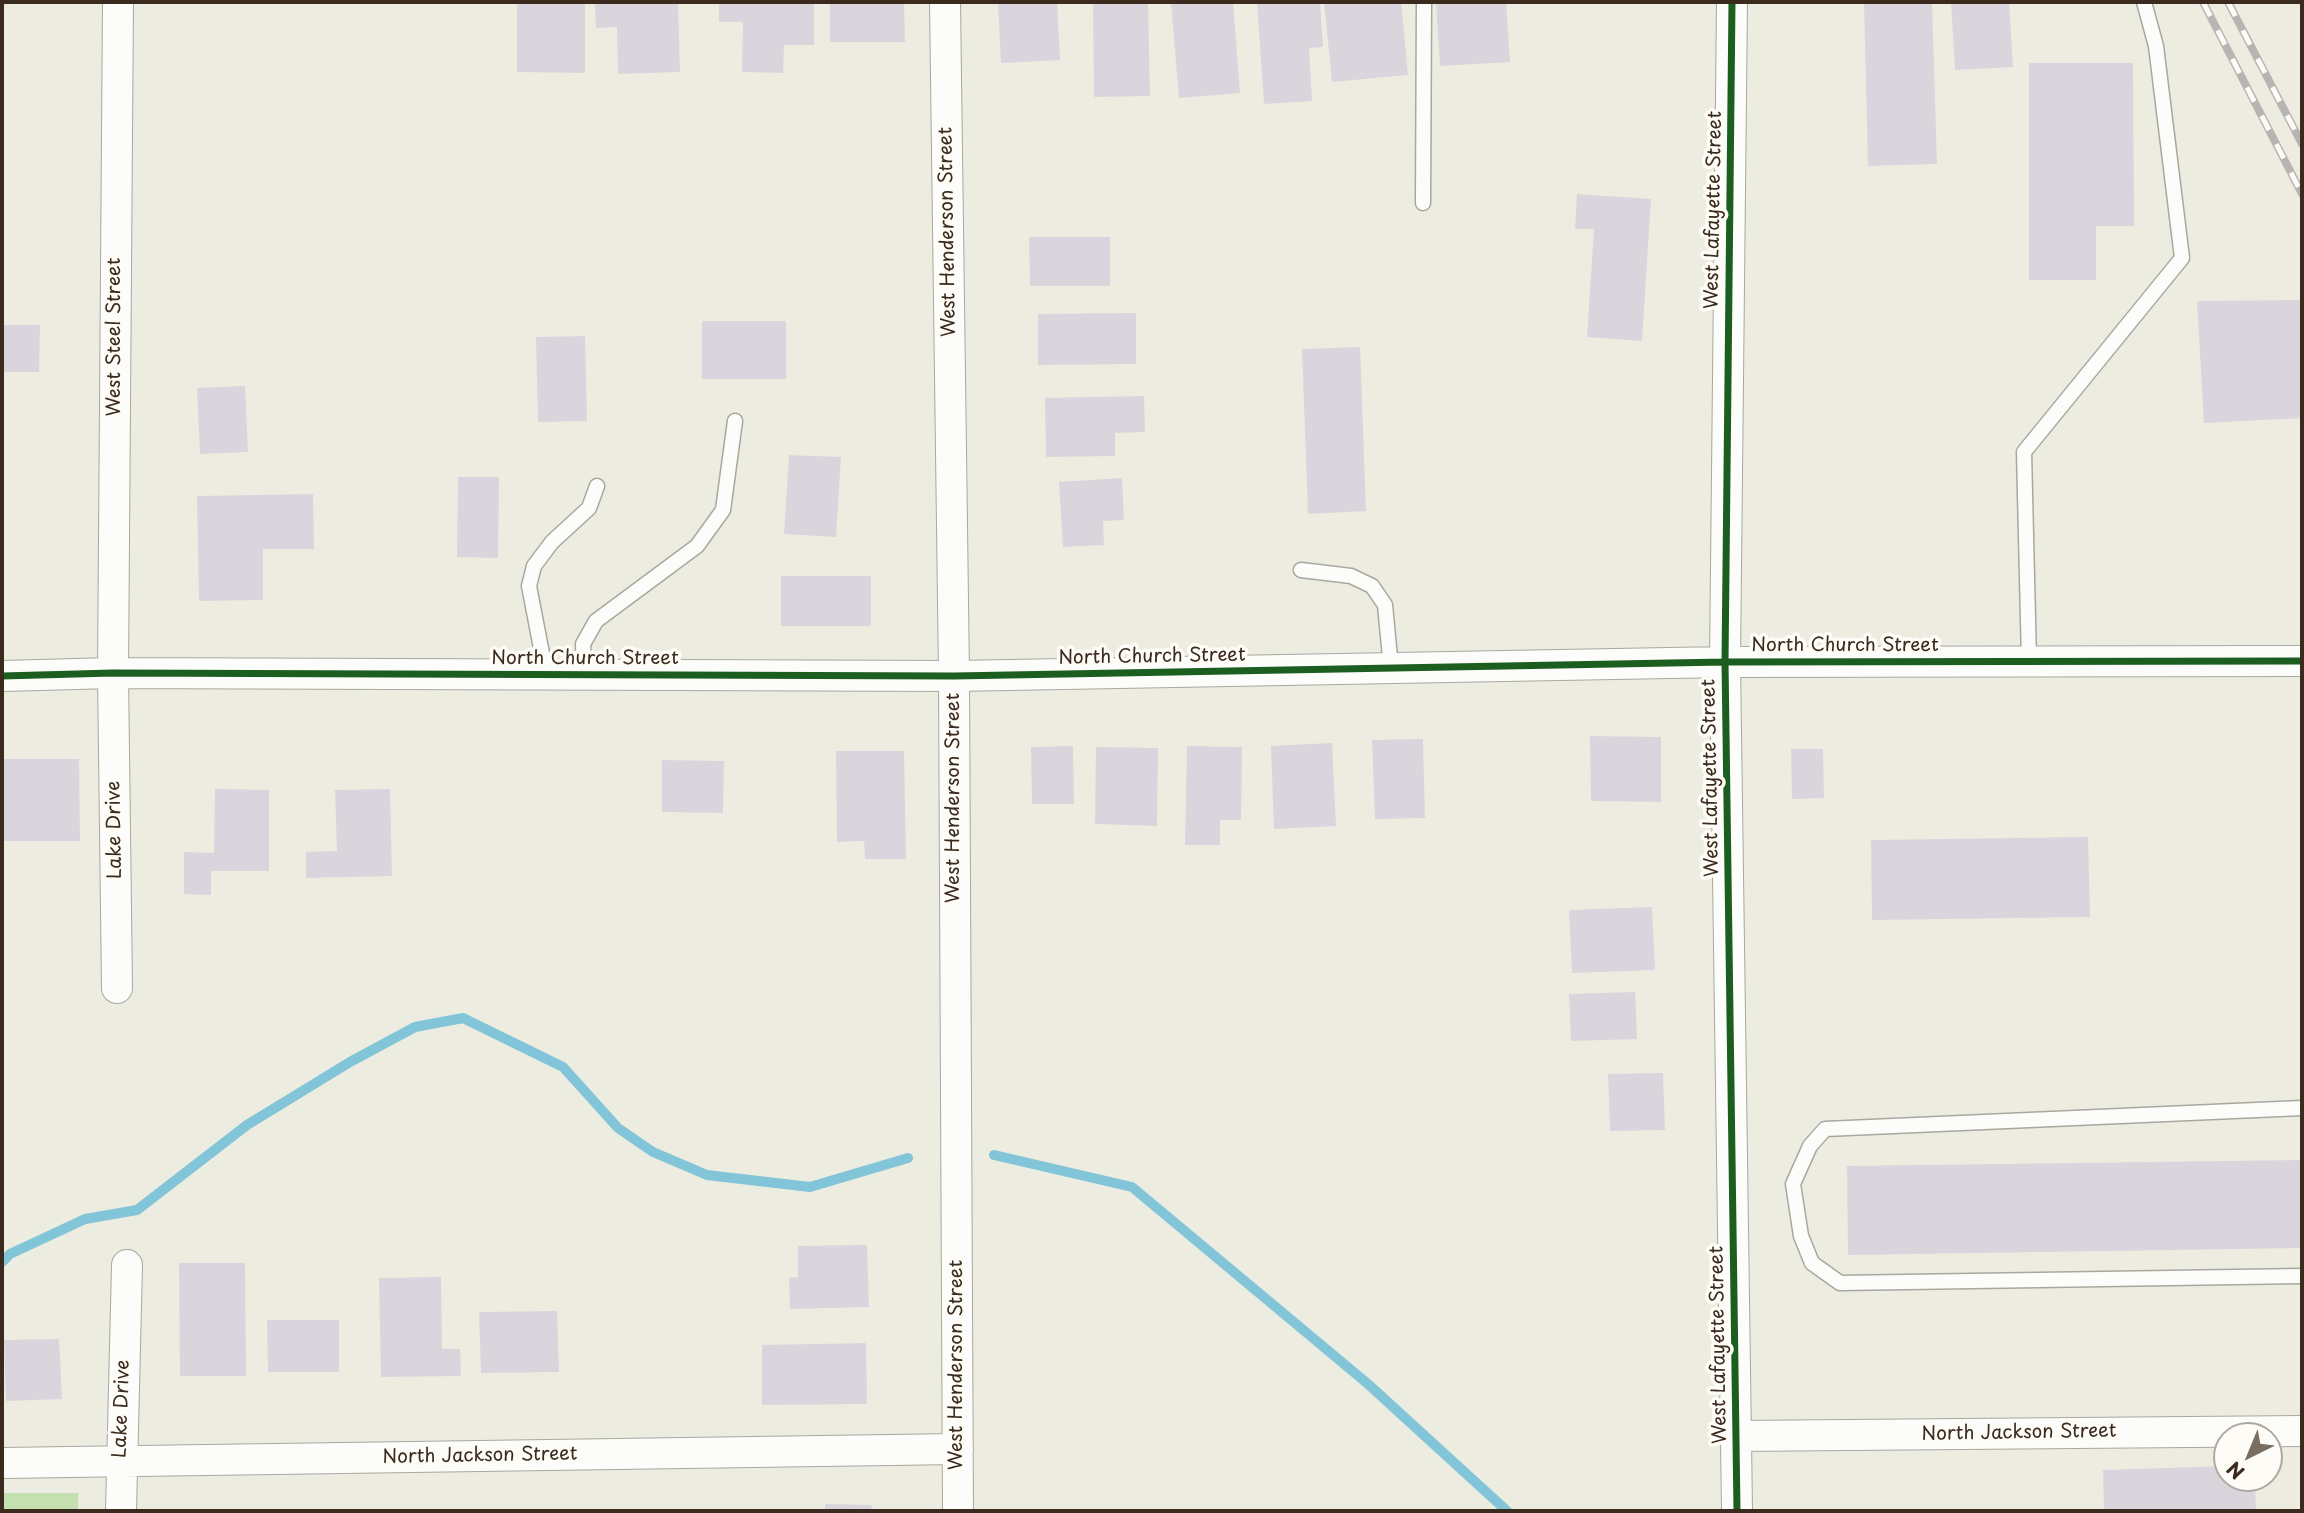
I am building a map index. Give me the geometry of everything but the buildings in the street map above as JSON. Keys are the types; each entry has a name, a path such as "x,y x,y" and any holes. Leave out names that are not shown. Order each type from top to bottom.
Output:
{"street":[{"name":"West Steel Street","path":"113,673 118,2"},
{"name":"West Henderson Street","path":"945,2 954,676 958,1511"},
{"name":"West Lafayette Street","path":"1732,2 1725,662 1737,1511"},
{"name":"North Church Street","path":"2,676 113,673 954,676 1725,662 2302,661"},
{"name":"Lake Drive","path":"113,673 117,988"},
{"name":"Lake Drive","path":"121,1511 120,1462 127,1265"},
{"name":"North Jackson Street","path":"1736,1436 2302,1431"},
{"name":"North Jackson Street","path":"2,1463 957,1450"}],"lane":[{"path":"1423,203 1424,2"},
{"path":"2029,661 2024,452 2182,258 2156,46 2144,2"},
{"path":"584,675 583,645 596,621 697,546 723,510 735,421"},
{"path":"546,674 529,586 534,566 552,542 589,508 597,486"},
{"path":"1301,570 1351,576 1372,586 1385,605 1391,668"},
{"path":"2302,1108 1825,1129 1810,1146 1793,1184 1801,1236 1812,1263 1840,1283 2302,1276"}],"green space":[{"path":"2,1493 78,1493 78,1511 2,1511"}],"waterway":[{"path":"2,1262 10,1254 85,1219 137,1210 247,1125 350,1062 415,1027 463,1018 563,1067 618,1128 653,1152 707,1175 810,1187 908,1158"},
{"path":"994,1155 1132,1187 1368,1384 1507,1511"}],"railway":[{"path":"2203,2 2302,194"},
{"path":"2228,2 2302,144"}],"cycle path":[{"path":"1732,2 1725,662 1737,1511"},
{"path":"2,676 113,673 954,676 1725,662 2302,661"}]}
